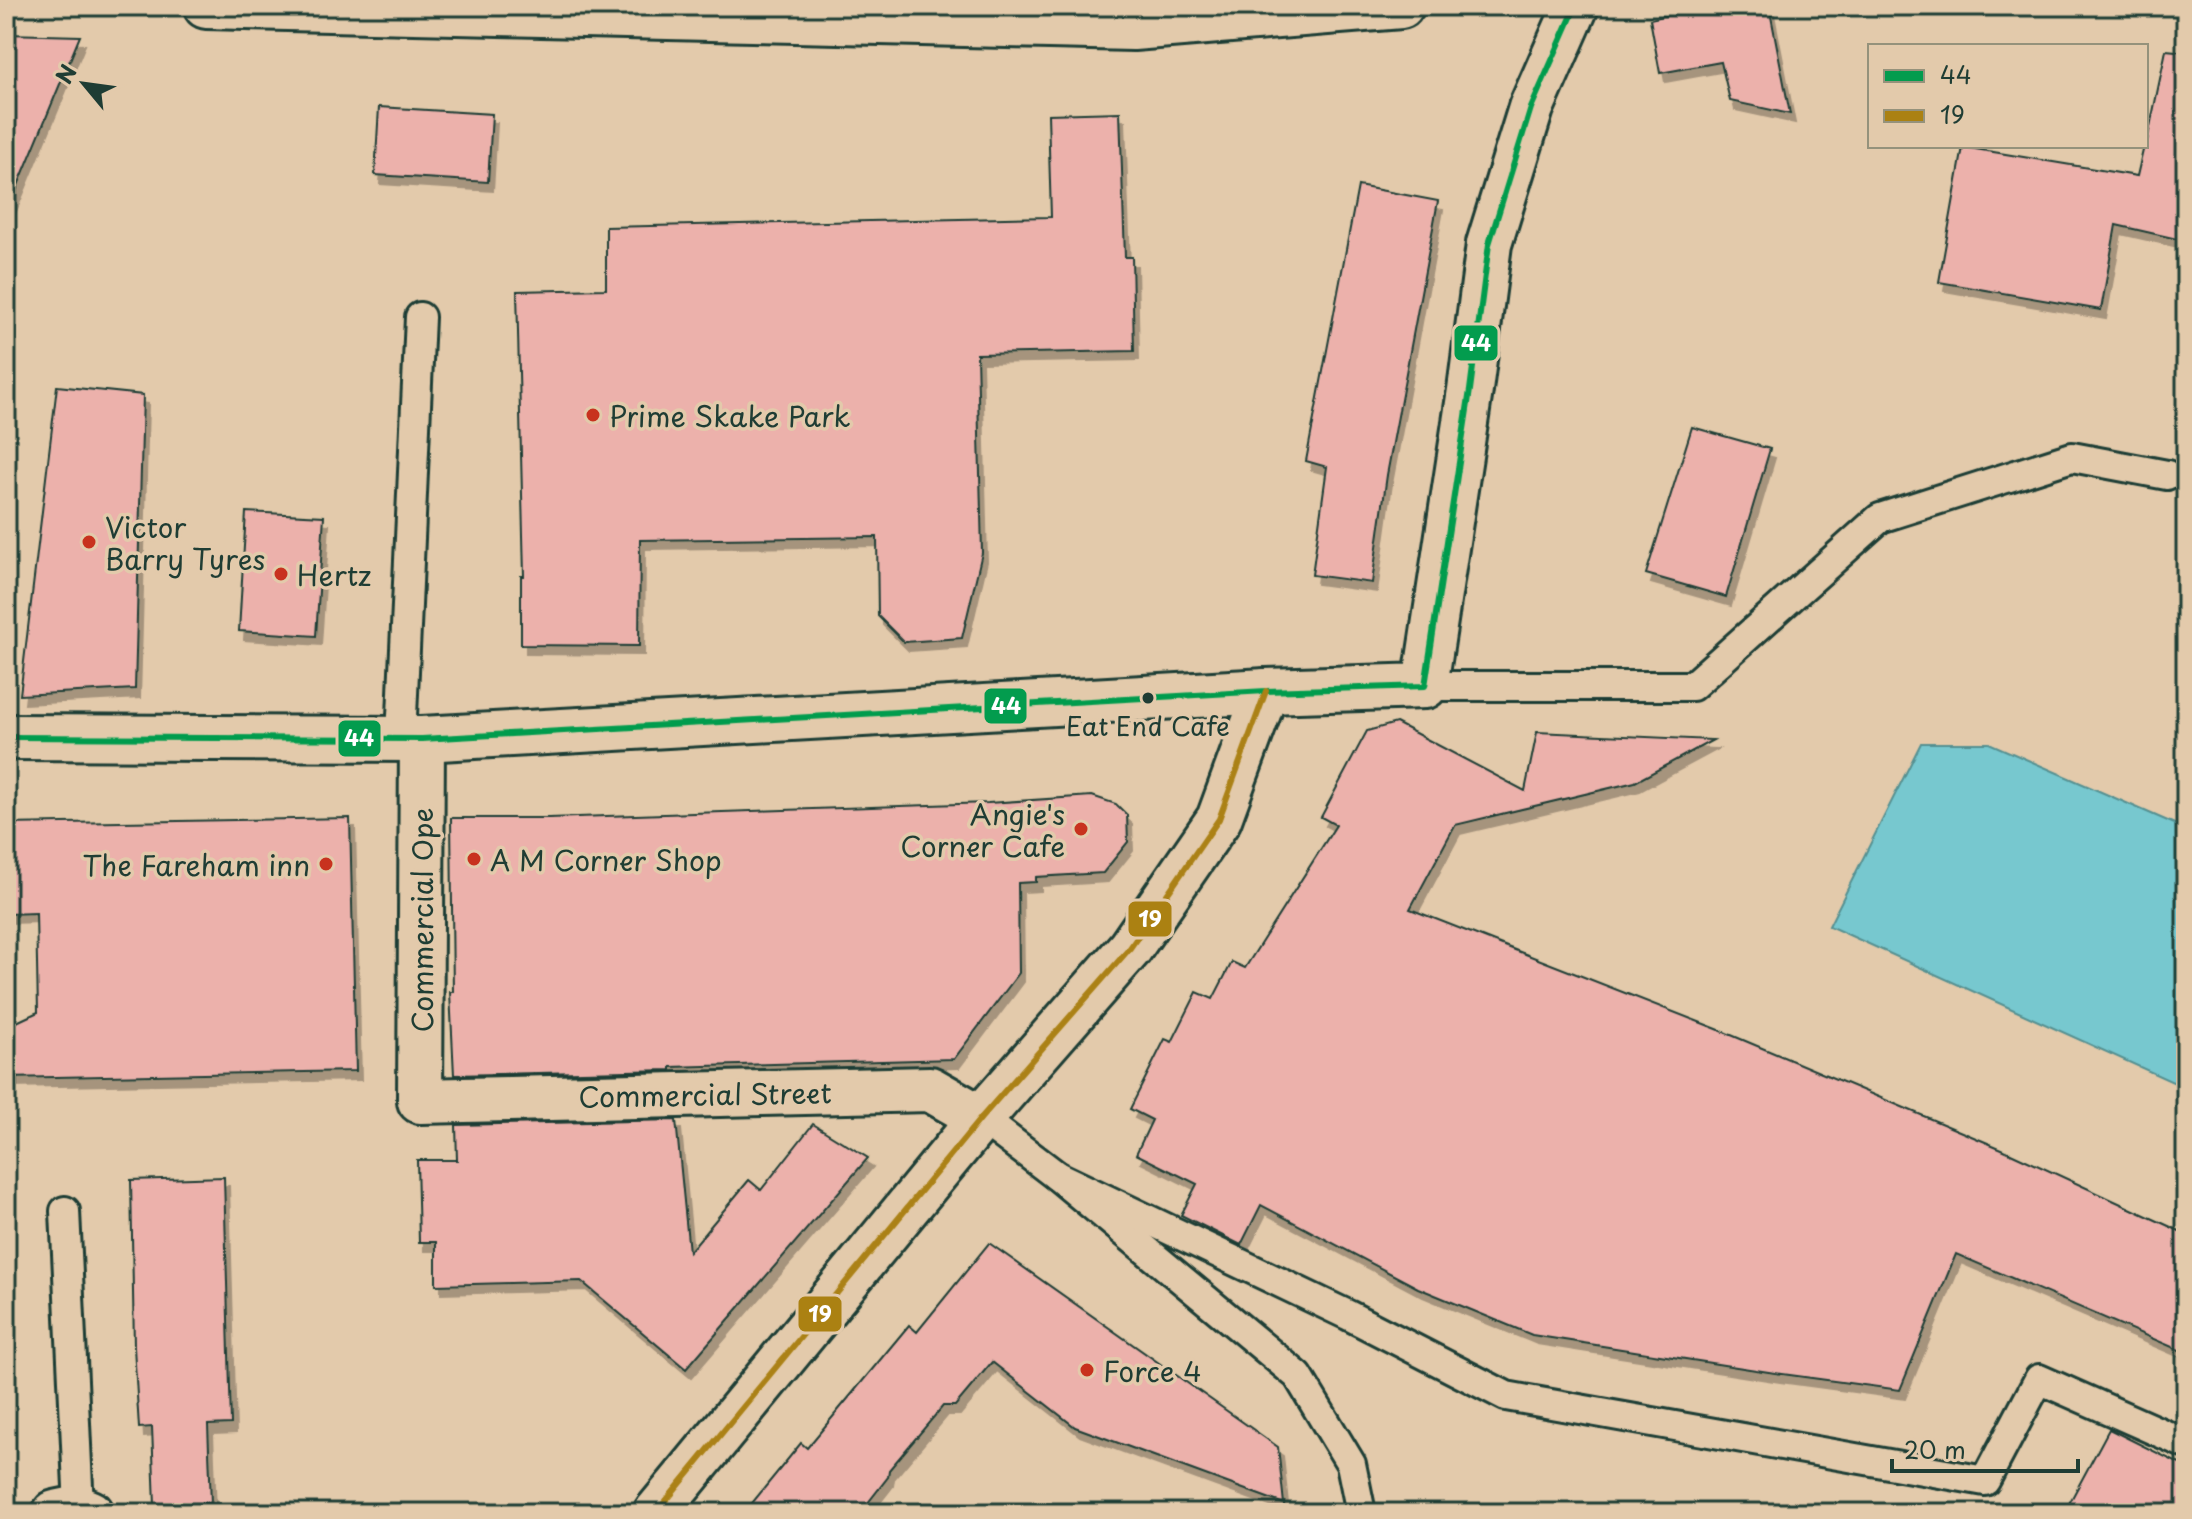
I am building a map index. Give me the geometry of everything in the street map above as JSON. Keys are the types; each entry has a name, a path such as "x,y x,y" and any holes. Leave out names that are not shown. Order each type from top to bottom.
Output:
{"street":[{"path":"206,6 1133,28 1401,6"},
{"path":"6,737 412,738 1266,691 1425,686 1489,244 1531,108 1576,6"},
{"path":"656,1513 981,1118 1130,948 1219,819 1266,691"},
{"name":"Commercial Ope","path":"412,738 420,1101"},
{"name":"Commercial Street","path":"420,1101 930,1089 981,1118"}],"lane":[{"path":"412,738 420,317"},
{"path":"1425,686 1692,686 1880,518 2072,457 2167,475"},
{"path":"981,1118 1057,1176 1298,1376 1351,1464 1361,1513"},
{"path":"1057,1176 1348,1315 1506,1396 1985,1481 2039,1379 2186,1444"},
{"path":"65,1211 75,1511"}],"water":[{"path":"1921,743 1989,743 2186,829 2186,1088 1829,926"}],"building":[{"path":"1709,6 1769,6 1790,114 1730,101 1721,62 1660,73 1650,19"},
{"path":"6,34 80,36 7,212 6,212"},
{"path":"2166,50 2186,52 2186,241 2116,225 2101,310 1939,282 1963,148 2137,176 2144,148 2148,148"},
{"path":"379,107 492,114 488,182 375,175"},
{"path":"1120,112 1125,257 1132,257 1134,351 977,354 982,553 962,638 904,642 878,616 877,537 640,540 639,646 521,645 521,576 524,576 517,291 606,289 606,227 1051,217 1048,114"},
{"path":"1358,186 1438,201 1387,475 1372,583 1312,575 1327,467 1306,461"},
{"name":"Victor Barry Tyres","path":"57,386 143,395 135,689 20,695"},
{"path":"1692,427 1770,449 1726,597 1646,574"},
{"name":"Hertz","path":"246,512 324,516 316,636 239,631"},
{"path":"1396,723 1525,791 1537,732 1713,740 1635,782 1455,825 1410,909 1717,1029 2002,1149 2186,1234 2186,1353 1956,1254 1900,1390 1775,1373 1532,1335 1418,1288 1261,1205 1241,1245 1181,1215 1197,1184 1136,1154 1152,1120 1130,1109 1165,1039 1172,1042 1197,992 1213,999 1232,962 1245,968 1336,825 1321,817 1367,731"},
{"path":"1092,796 1116,804 1127,815 1128,842 1103,873 1036,877 1036,882 1018,883 1019,973 954,1059 454,1075 450,992 453,992 451,818 549,818 988,803"},
{"path":"350,818 356,1071 6,1078 6,1027 38,1012 36,913 6,914 6,824"},
{"path":"676,1120 689,1252 749,1180 761,1190 813,1124 868,1158 686,1369 581,1281 436,1285 436,1242 419,1242 417,1160 457,1160 456,1125"},
{"path":"224,1177 231,1424 208,1425 211,1503 155,1505 152,1427 139,1428 131,1180"},
{"name":"Force 4","path":"989,1243 1278,1447 1284,1504 1075,1427 992,1362 955,1406 943,1406 889,1470 888,1477 860,1513 744,1513 801,1443 807,1448 909,1325 917,1332"},
{"path":"2109,1429 2186,1467 2186,1513 2064,1513"}],"transit line":[{"name":"44","path":"6,737 422,739 1266,691 1425,686 1489,244 1531,108 1576,6"},
{"name":"19","path":"656,1513 981,1118 1130,948 1219,819 1266,691"}],"place":[{"name":"Prime Skake Park","path":"593,415"},
{"name":"Victor Barry Tyres","path":"89,542"},
{"name":"Hertz","path":"281,574"},
{"name":"Eat End Cafe","path":"1148,698"},
{"name":"Angie's Corner Cafe","path":"1081,829"},
{"name":"A M Corner Shop","path":"474,859"},
{"name":"The Fareham inn","path":"326,864"},
{"name":"Force 4","path":"1087,1370"}]}
